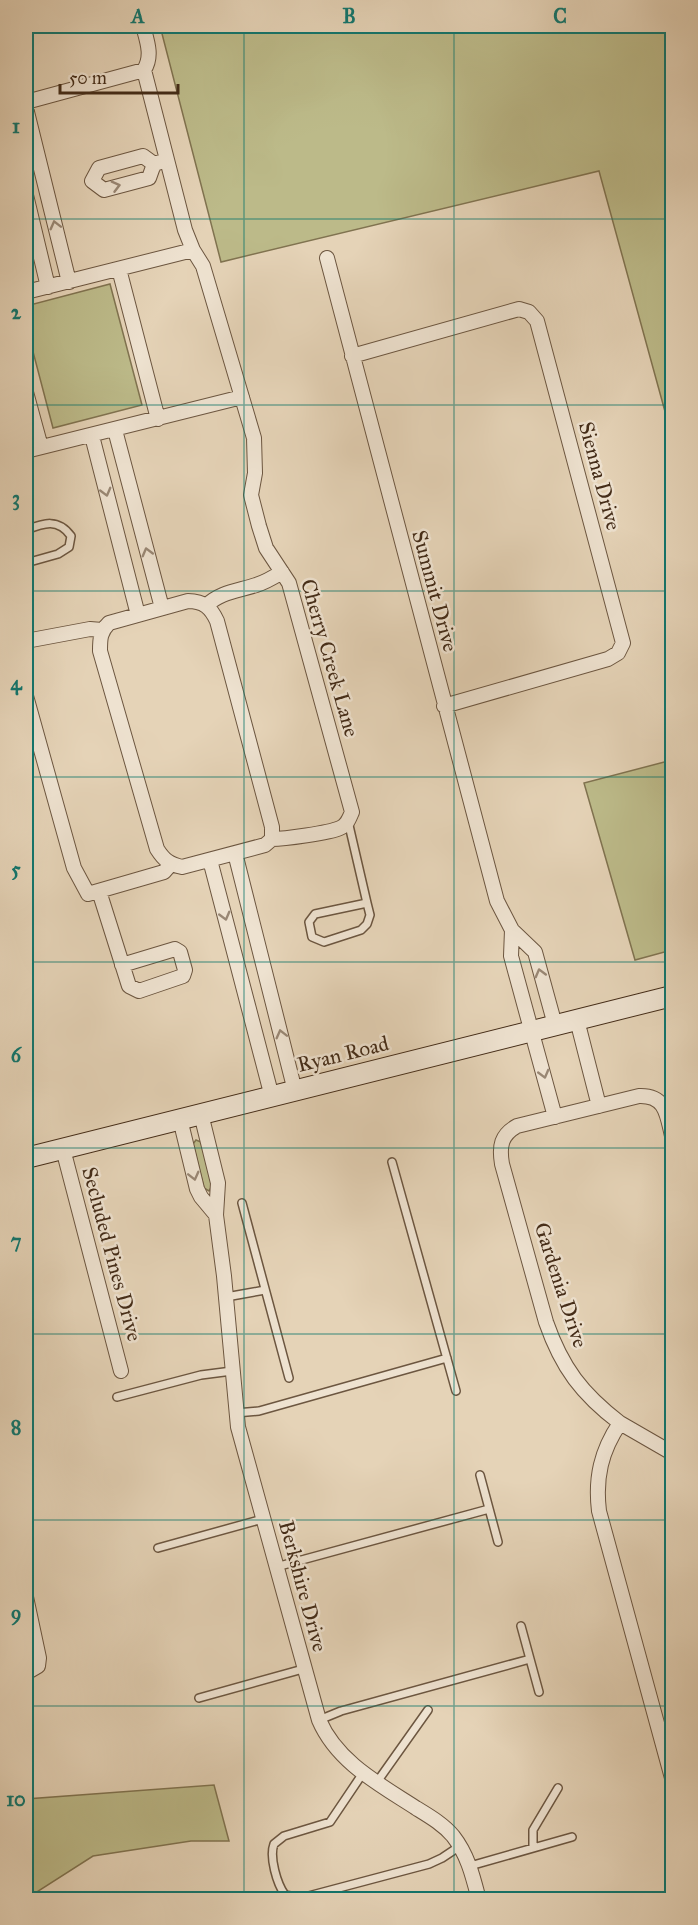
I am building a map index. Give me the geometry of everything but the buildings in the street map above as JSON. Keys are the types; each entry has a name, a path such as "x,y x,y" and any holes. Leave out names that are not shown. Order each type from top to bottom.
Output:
{"main road":[{"name":"Ryan Road","path":"26,1158 672,996"}],"street":[{"name":"Cherry Creek Lane","path":"143,26 149,48 148,63 144,70 161,162 193,250 203,266 254,438 255,473 251,495 266,548 289,583 352,812 348,821"},
{"path":"26,102 144,70"},
{"path":"26,108 69,282"},
{"path":"45,188 26,194 48,287"},
{"path":"26,292 193,250"},
{"name":"Summit Drive","path":"327,258 496,901 512,930 535,952 555,1025"},
{"path":"119,269 159,419"},
{"name":"Sienna Drive","path":"352,356 519,309 529,312 537,321 620,631 623,643 618,653 608,659 444,706"},
{"path":"26,393 41,447"},
{"path":"26,451 242,397"},
{"path":"116,430 162,608"},
{"path":"92,436 138,615"},
{"path":"206,606 214,598 225,593 256,585 282,572"},
{"path":"272,839 272,827 212,609 197,601 188,601 109,623 102,630 100,651 157,849 163,858 171,864 182,867 265,845 272,839 340,828 348,821"},
{"path":"26,641 90,629 102,630"},
{"path":"26,696 74,868 88,894 164,872 171,864"},
{"path":"235,853 295,1091"},
{"path":"210,860 272,1097"},
{"path":"99,891 122,964"},
{"name":"Summit Drive","path":"512,930 511,956 555,1117"},
{"path":"577,1020 599,1106"},
{"name":"Gardenia Drive","path":"620,1423 592,1400 569,1374 554,1344 502,1164 501,1146 506,1134 517,1126 648,1095 656,1099 666,1112 672,1136"},
{"name":"Berkshire Drive","path":"201,1114 218,1183 216,1215 238,1427 303,1669 319,1720 333,1746 363,1773 444,1827 460,1846 470,1866 479,1899"},
{"name":"Berkshire Drive","path":"180,1119 197,1189 216,1215"},
{"name":"Secluded Pines Drive","path":"63,1149 121,1371"},
{"path":"672,1453 620,1423 610,1437 599,1467 597,1496 672,1778"},
{"path":"26,1597 39,1650 32,1669"}],"lane":[{"path":"26,530 54,523 64,526 70,536 69,547 58,554 26,563"},
{"path":"348,821 370,915 367,924 361,930 324,942 312,937 309,922 315,914 367,903"},
{"path":"393,1162 456,1391"},
{"path":"242,1203 289,1378"},
{"path":"226,1297 265,1290"},
{"path":"236,1413 259,1411 447,1358"},
{"path":"117,1397 201,1375 232,1371"},
{"path":"480,1475 498,1542"},
{"path":"276,1568 489,1509"},
{"path":"158,1548 263,1519"},
{"path":"521,1626 540,1692"},
{"path":"319,1720 341,1711 530,1659"},
{"path":"200,1698 303,1669"},
{"path":"377,1782 428,1710"},
{"path":"363,1773 330,1822 284,1836 274,1844 273,1858 280,1886 285,1895 301,1898 429,1864 460,1846"},
{"path":"534,1847 531,1836 533,1830 558,1788"},
{"path":"470,1866 572,1837"}],"shaded area":[{"path":"160,26 672,26 672,437 599,171 221,262"},
{"path":"110,284 142,405 53,428 26,325 26,306"},
{"path":"672,760 672,950 635,960 584,783"},
{"path":"196,1140 201,1142 212,1186 209,1191 204,1188 193,1144"},
{"path":"214,1785 229,1841 191,1841 93,1856 26,1899 26,1799"}]}
